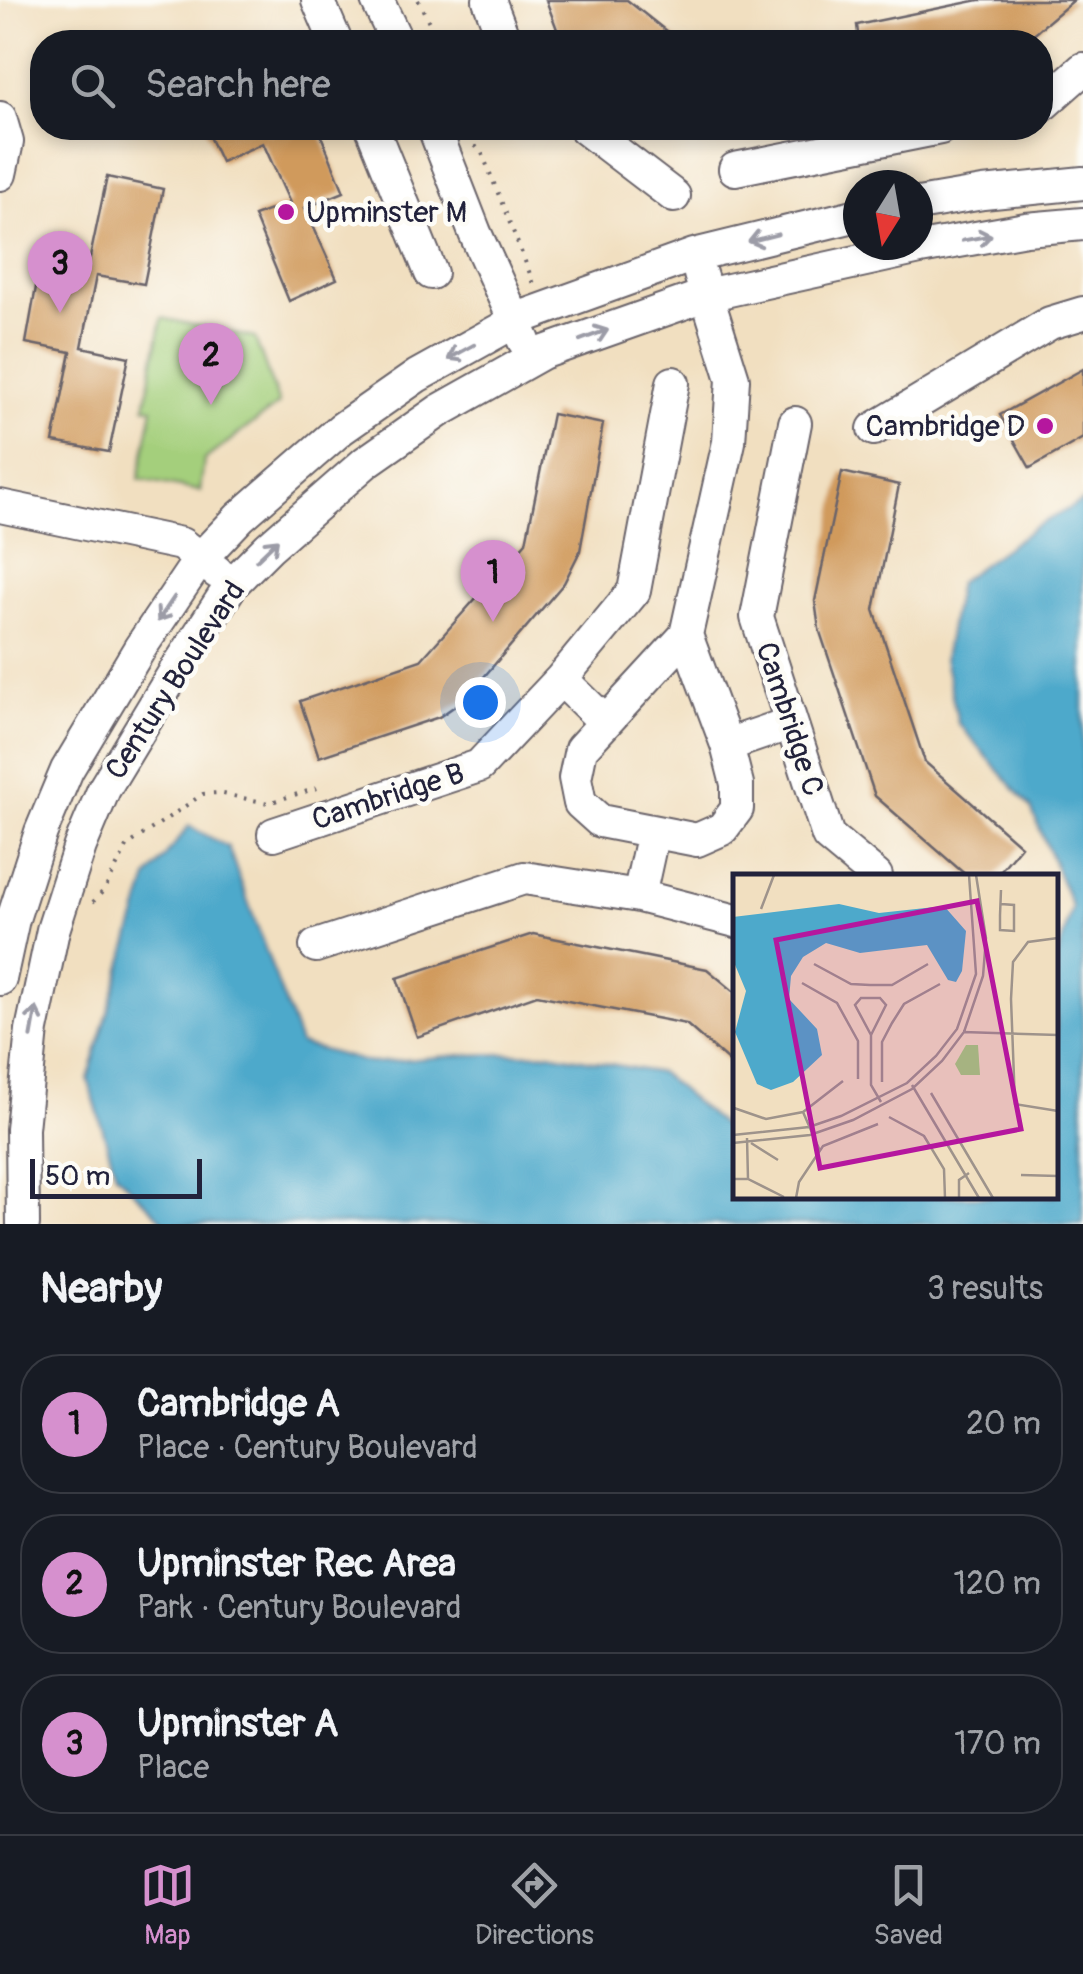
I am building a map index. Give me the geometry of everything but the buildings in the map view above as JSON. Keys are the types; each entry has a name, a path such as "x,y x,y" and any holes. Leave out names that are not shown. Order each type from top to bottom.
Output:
{"street":[{"path":"318,0 331,30"},
{"path":"377,0 391,30"},
{"path":"489,0 501,30"},
{"path":"0,118 6,132 2,162"},
{"path":"377,140 431,273"},
{"path":"439,140 475,232 533,359"},
{"path":"601,140 674,196"},
{"path":"735,169 880,140"},
{"path":"933,201 1083,183"},
{"name":"Century Boulevard","path":"0,979 13,919 41,832 67,770 200,558 240,517 341,429 418,376 525,316 694,255 843,218"},
{"name":"Century Boulevard","path":"23,1224 22,1129 32,1030 52,930 80,846 104,789 176,670 232,584 269,547 366,462 439,411 542,354 706,295 920,248 1026,229 1083,224"},
{"path":"686,635 727,745 737,784 737,809 722,830 697,840 600,821 580,803 575,778 581,748 686,635 729,442 734,379 694,255"},
{"path":"874,429 1050,324 1083,313"},
{"name":"Cambridge B","path":"274,834 479,766 561,679 634,590 672,384"},
{"name":"Cambridge C","path":"794,422 757,617 828,836 874,874"},
{"path":"0,506 181,544 232,584"},
{"path":"561,679 605,722"},
{"path":"727,745 791,723"},
{"path":"639,896 653,832"},
{"path":"316,946 524,878 639,896 733,920"}],"path":[{"path":"418,0 432,30"},
{"path":"470,140 482,153 535,287"},
{"path":"83,903 95,901 105,888 128,844 202,794 268,803 326,786"}],"green space":[{"path":"162,318 255,338 279,404 204,460 200,491 139,479 153,408 145,406"}],"water":[{"path":"1083,501 1083,1224 167,1224 116,1174 88,1079 148,878 189,826 228,847 300,1044 370,1063 549,1053 660,1073 733,1134 733,1199 1058,1199 1058,955 1072,907 1031,808 958,723 944,659 958,582 1035,527"}],"place":[{"name":"Upminster M","path":"286,212"},
{"name":"Upminster A","path":"60,313"},
{"name":"Upminster Rec Area","path":"211,405"},
{"name":"Cambridge D","path":"1045,426"},
{"name":"Cambridge A","path":"493,622"}]}
